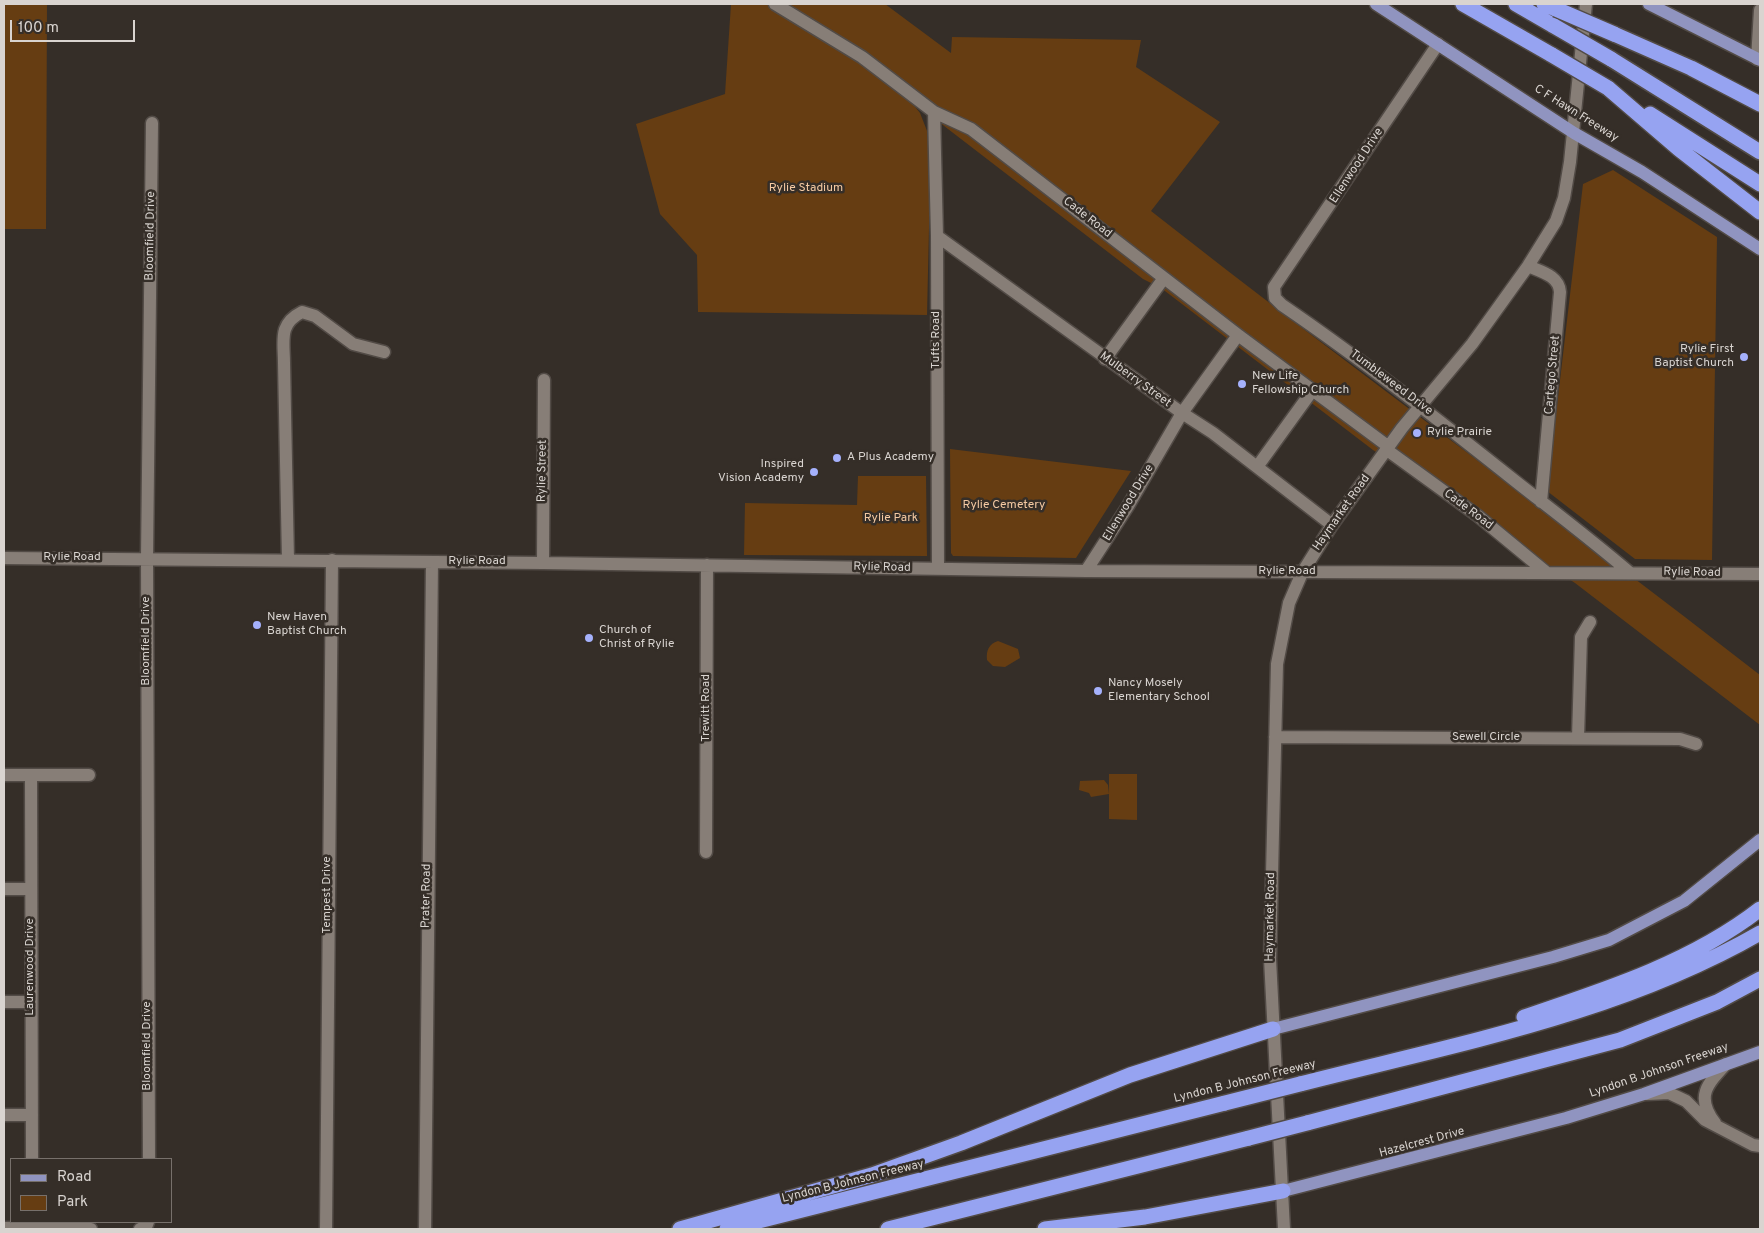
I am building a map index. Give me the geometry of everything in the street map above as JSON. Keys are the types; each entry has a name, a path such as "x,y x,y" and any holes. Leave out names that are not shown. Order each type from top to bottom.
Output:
{"highway":[{"path":"1463,4 1608,88 1760,184"},
{"path":"1516,4 1611,59 1760,152"},
{"path":"1550,6 1691,68 1760,104"},
{"path":"1608,88 1679,149 1760,212"},
{"path":"1404,1057 1597,992 1640,975 1699,947 1760,909"},
{"name":"Lyndon B Johnson Freeway","path":"727,1229 1300,1084 1608,1003 1699,966 1760,934"},
{"path":"888,1229 1249,1138 1611,1043 1666,1024 1760,980"},
{"path":"680,1229 872,1175 961,1143 1130,1075 1273,1029"},
{"path":"1045,1229 1144,1217 1283,1191"}],"main road":[{"name":"C F Hawn Freeway","path":"1376,4 1760,249"},
{"path":"1649,4 1759,60"},
{"path":"1273,1029 1609,940 1684,901 1760,840"},
{"name":"Lyndon B Johnson Freeway","path":"1566,1118 1644,1094 1760,1052"},
{"name":"Hazelcrest Drive","path":"1283,1191 1566,1118"}],"street":[{"name":"Cade Road","path":"775,4 862,57 934,112 971,129 1238,335 1478,516 1547,573"},
{"name":"Haymarket Road","path":"1284,1229 1270,959 1277,664 1281,634 1289,603 1302,573 1332,525 1388,448 1472,344 1528,266 1559,213 1564,198 1574,132 1586,4"},
{"path":"1759,60 1760,10"},
{"name":"Ellenwood Drive","path":"1274,287 1438,44"},
{"name":"Tufts Road","path":"934,112 937,236 938,569"},
{"name":"Bloomfield Drive","path":"149,1158 147,558 152,123"},
{"name":"Mulberry Street","path":"937,236 1105,359 1213,433 1332,525"},
{"name":"Cartego Street","path":"1528,266 1555,278 1559,284 1560,292 1541,502"},
{"path":"1105,359 1164,278"},
{"name":"Tumbleweed Drive","path":"1274,287 1275,298 1282,305 1422,406 1629,572"},
{"path":"288,560 284,363 284,332 286,324 291,318 302,312 315,316 353,344 384,352"},
{"name":"Ellenwood Drive","path":"1086,571 1128,506 1182,413 1238,335"},
{"name":"Rylie Street","path":"543,562 544,380"},
{"path":"1257,467 1312,391"},
{"name":"Rylie Road","path":"4,558 543,562 1302,573 1629,572 1760,574"},
{"name":"Tempest Drive","path":"326,1229 332,560"},
{"name":"Prater Road","path":"425,1229 432,562"},
{"name":"Trewitt Road","path":"706,852 707,565"},
{"path":"1578,738 1580,637 1590,622"},
{"name":"Sewell Circle","path":"1275,737 1680,739 1696,744"},
{"path":"4,775 89,775"},
{"name":"Laurenwood Drive","path":"31,775 32,1158"},
{"path":"4,889 31,889"},
{"path":"4,1002 31,1002"},
{"path":"1719,1129 1707,1112 1704,1097 1707,1084 1726,1064"},
{"path":"1644,1094 1669,1093 1686,1101 1704,1120 1719,1129 1753,1145 1760,1146"},
{"path":"4,1114 32,1115"},
{"path":"4,1228 90,1229"}],"green space":[{"path":"4,4 47,4 46,229 4,229"},
{"name":"Rylie Stadium","path":"731,4 885,4 951,53 952,37 1141,40 1136,67 1220,122 1151,211 1302,328 1760,675 1760,725 1575,583 1373,450 1161,288 1143,279 909,99 920,113 931,141 927,315 698,312 697,255 660,214 636,124 725,94"},
{"path":"1613,170 1717,237 1712,560 1635,559 1547,491 1583,184"},
{"name":"Rylie Cemetery","path":"950,449 1131,471 1076,558 953,556 951,553"},
{"name":"Rylie Park","path":"858,476 926,476 927,556 744,555 745,503 857,505"},
{"path":"998,641 1018,649 1020,658 1005,667 993,666 987,660 987,653 990,646"},
{"path":"1109,774 1137,774 1137,820 1109,819"},
{"path":"1104,780 1108,785 1109,794 1091,797 1089,793 1079,790 1080,781"}],"place":[{"name":"Rylie First Baptist Church","path":"1744,357"},
{"name":"New Life Fellowship Church","path":"1242,384"},
{"name":"Rylie Prairie","path":"1417,433"},
{"name":"A Plus Academy","path":"837,458"},
{"name":"Inspired Vision Academy","path":"814,472"},
{"name":"New Haven Baptist Church","path":"257,625"},
{"name":"Church of Christ of Rylie","path":"589,638"},
{"name":"Nancy Mosely Elementary School","path":"1098,691"}]}
